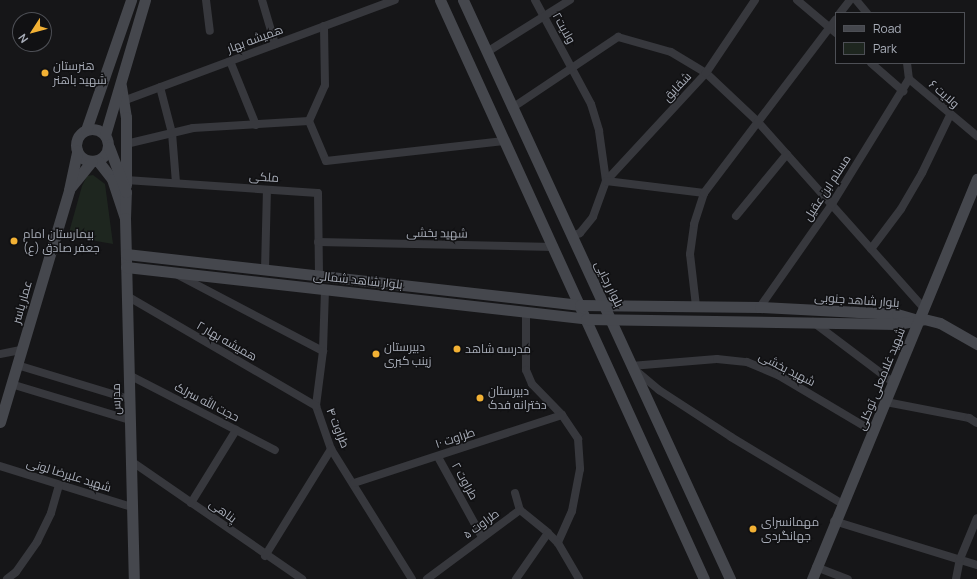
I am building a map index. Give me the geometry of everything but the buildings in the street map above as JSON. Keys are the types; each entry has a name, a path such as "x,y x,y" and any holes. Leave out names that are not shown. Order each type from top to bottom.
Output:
{"street":[{"path":"131,0 86,130 77,140 77,151 80,156 95,161 107,153 109,147 106,135 145,0"},
{"path":"206,0 210,31"},
{"path":"262,0 275,44"},
{"name":"همیشه بهار","path":"124,101 395,0"},
{"path":"440,0 554,247 704,579"},
{"name":"بلوار رجایی","path":"463,0 512,108 612,319 631,366 730,579"},
{"name":"ولایت۲","path":"535,0 592,104 599,131 606,181"},
{"path":"487,52 570,0"},
{"name":"شقایق","path":"606,181 706,73 755,0"},
{"path":"696,306 690,254 694,224 704,193 758,122 833,30 797,0"},
{"path":"841,12 850,0"},
{"path":"856,0 866,12"},
{"path":"324,26 325,85 309,121 326,161 504,141"},
{"path":"512,108 618,37 671,52 706,73 758,122 924,308"},
{"path":"230,61 256,125"},
{"path":"872,64 903,91"},
{"path":"907,64 910,80"},
{"name":"مسلم ابن عقیل","path":"760,306 832,204 910,80"},
{"name":"ولایت ۶","path":"910,80 950,115 977,136"},
{"path":"121,82 124,101 126,144 126,192"},
{"path":"160,87 172,133 176,184"},
{"path":"871,249 905,203 950,115"},
{"path":"126,144 192,128 309,121"},
{"path":"86,130 96,129 106,135"},
{"name":"مدرس","path":"109,147 126,192 126,267 134,579"},
{"name":"عمار یاسر","path":"0,422 69,190 77,151"},
{"path":"736,216 787,154"},
{"name":"عمار یاسر","path":"69,190 95,161"},
{"name":"مدرس","path":"95,161 112,179 125,218"},
{"name":"شهید غلامعلی توکلی","path":"812,579 841,504 874,432 977,179"},
{"name":"ملکی","path":"126,180 318,193 319,276"},
{"path":"572,236 580,233 593,218 606,181 704,193"},
{"path":"265,270 267,190"},
{"name":"شهید بخشی","path":"318,242 554,247"},
{"name":"بلوار شاهد شمالی","path":"126,254 580,305 605,305"},
{"name":"بلوار شاهد شمالی","path":"126,267 586,319"},
{"path":"174,272 323,350"},
{"name":"طراوت ۴","path":"325,290 323,350 316,406 331,449 354,483 412,579"},
{"name":"همیشه بهار ۲","path":"127,296 316,406"},
{"name":"بلوار شاهد جنوبی","path":"605,305 760,306 897,314 919,320"},
{"path":"526,312 526,370 532,384 562,415 578,439 580,469 572,511 558,544"},
{"name":"بلوار شاهد جنوبی","path":"586,319 812,320 897,324 919,320"},
{"path":"812,320 894,383"},
{"path":"919,320 940,323 977,344"},
{"path":"0,354 21,350"},
{"name":"شهید بخشی","path":"631,366 717,359 747,362 778,375 874,432"},
{"path":"17,365 129,399"},
{"path":"631,366 659,390 725,433 841,504"},
{"name":"حجت الله سرلک","path":"129,375 275,450"},
{"path":"11,384 130,420"},
{"path":"886,402 968,418 977,424"},
{"name":"طراوت ۱۰","path":"354,483 438,457 562,415"},
{"path":"191,503 236,430"},
{"path":"265,556 331,449"},
{"name":"طراوت ۲","path":"438,457 482,537"},
{"name":"پناهی","path":"131,462 265,556 302,579"},
{"name":"شهید علیرضا لونی","path":"0,466 132,506"},
{"path":"7,579 16,572 37,542 51,513 59,485"},
{"path":"515,492 520,510 548,533 558,544 579,579"},
{"name":"طراوت ۵","path":"427,579 520,510"},
{"path":"956,579 960,558 977,518"},
{"path":"834,521 960,558 977,565"},
{"path":"516,579 548,533"},
{"path":"816,567 848,579"}],"green space":[{"path":"93,175 105,184 113,244 68,236 82,186 87,176"}],"place":[{"name":"هنرستان شهید باهنر","path":"45,73"},
{"name":"بیمارستان امام جعفر صادق (ع)","path":"14,241"},
{"name":"مدرسه شاهد","path":"457,349"},
{"name":"دبیرستان زینب کبری","path":"376,354"},
{"name":"دبیرستان دخترانه فدک","path":"480,398"},
{"name":"مهمانسرای جهانگردی","path":"753,529"}]}
